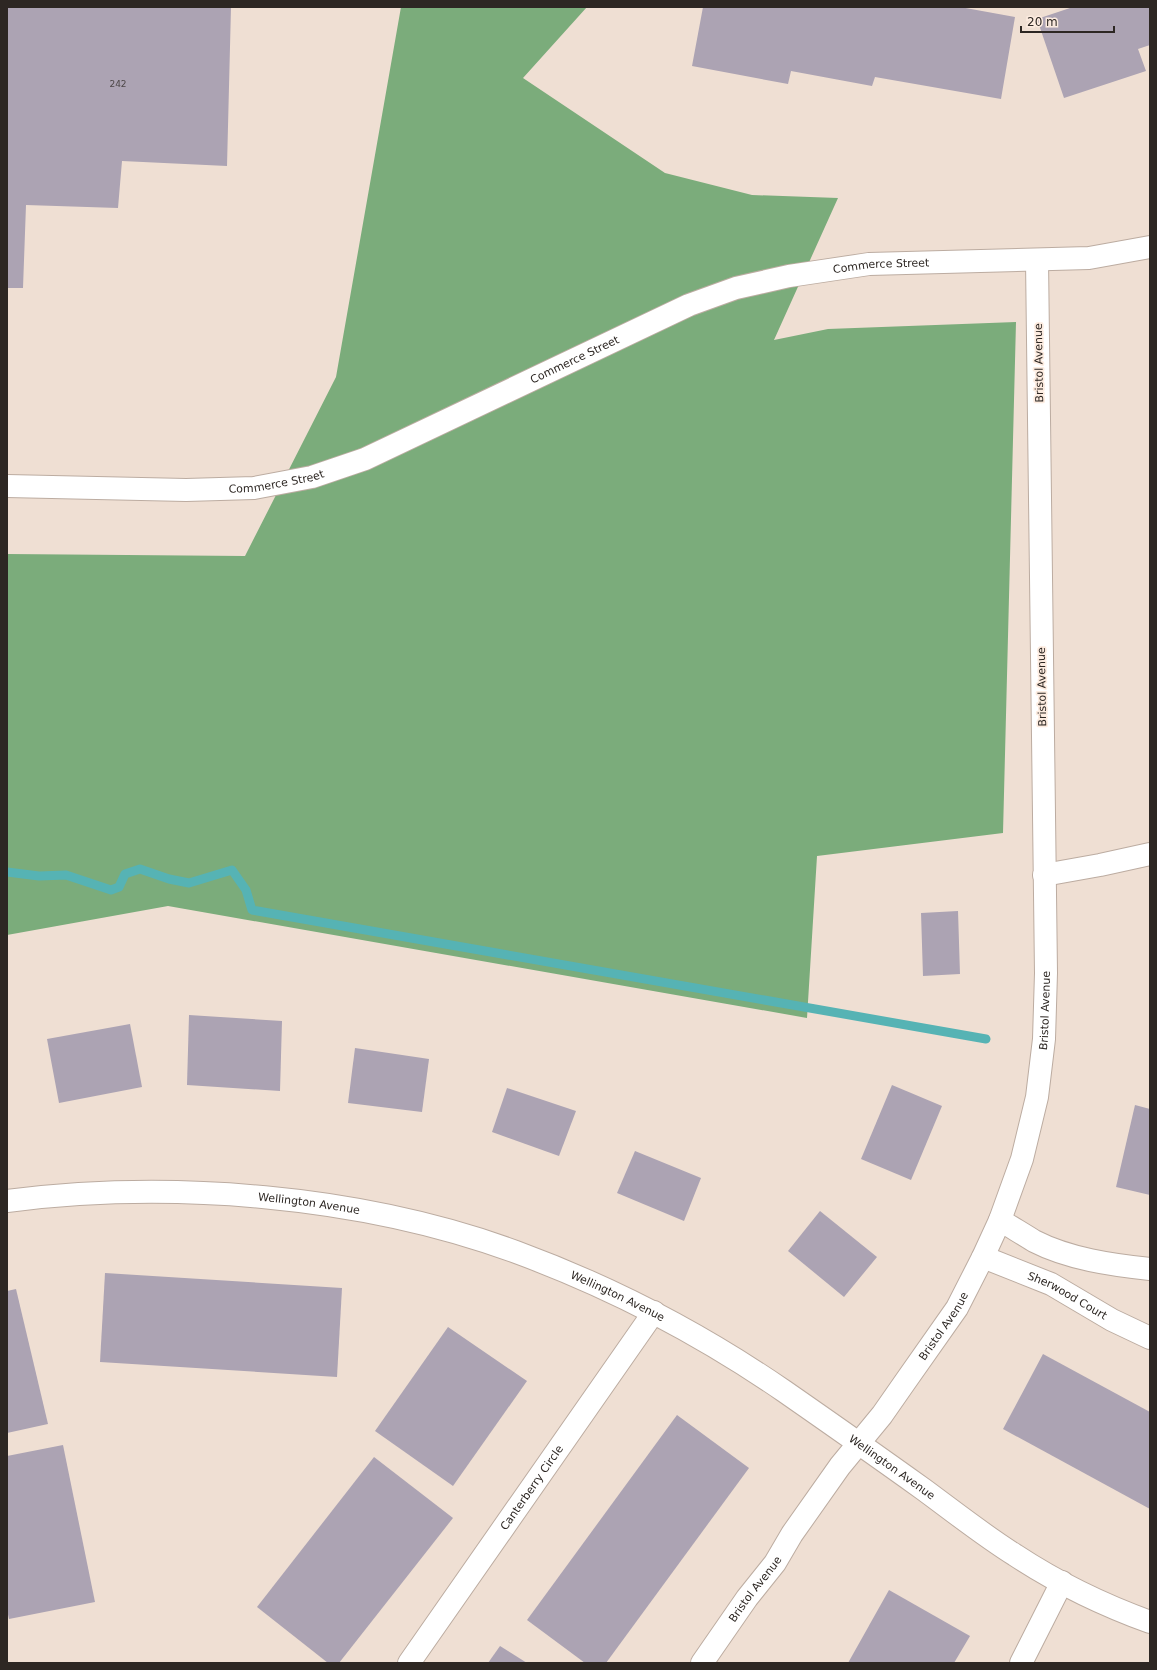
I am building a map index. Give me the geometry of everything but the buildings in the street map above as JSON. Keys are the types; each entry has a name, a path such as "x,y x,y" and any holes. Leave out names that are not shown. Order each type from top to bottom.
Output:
{"street":[{"name":"Commerce Street","path":"7,486 186,490 254,488 312,477 365,459 689,305 736,288 789,276 869,264 1089,258 1150,247"},
{"name":"Bristol Avenue","path":"702,1663 747,1598 775,1563 792,1534 840,1466 859,1444 905,1382 957,1308 983,1258 1000,1220 1022,1159 1037,1097 1044,1039 1046,988 1037,260"},
{"path":"1044,875 1150,854"},
{"name":"Wellington Avenue","path":"7,1201 41,1197 94,1194 176,1192 316,1203 400,1219 451,1232 515,1252 581,1278 654,1312 686,1329 734,1359 859,1444 1016,1556 1062,1582 1121,1611 1150,1622"},
{"path":"1000,1220 1035,1241 1074,1255 1103,1262 1150,1269"},
{"name":"Sherwood Court","path":"983,1258 1051,1284 1099,1313 1150,1338"},
{"name":"Canterberry Circle","path":"409,1663 654,1312"},
{"path":"1021,1663 1062,1582"}],"green space":[{"path":"401,7 587,7 523,78 665,173 752,195 838,198 774,340 828,329 1016,322 1003,833 817,856 807,1018 168,906 7,935 7,554 245,556 336,377"}],"waterway":[{"path":"7,872 39,876 66,875 111,890 119,887 125,874 140,869 169,879 189,883 232,870 246,890 252,910 986,1039"}]}
